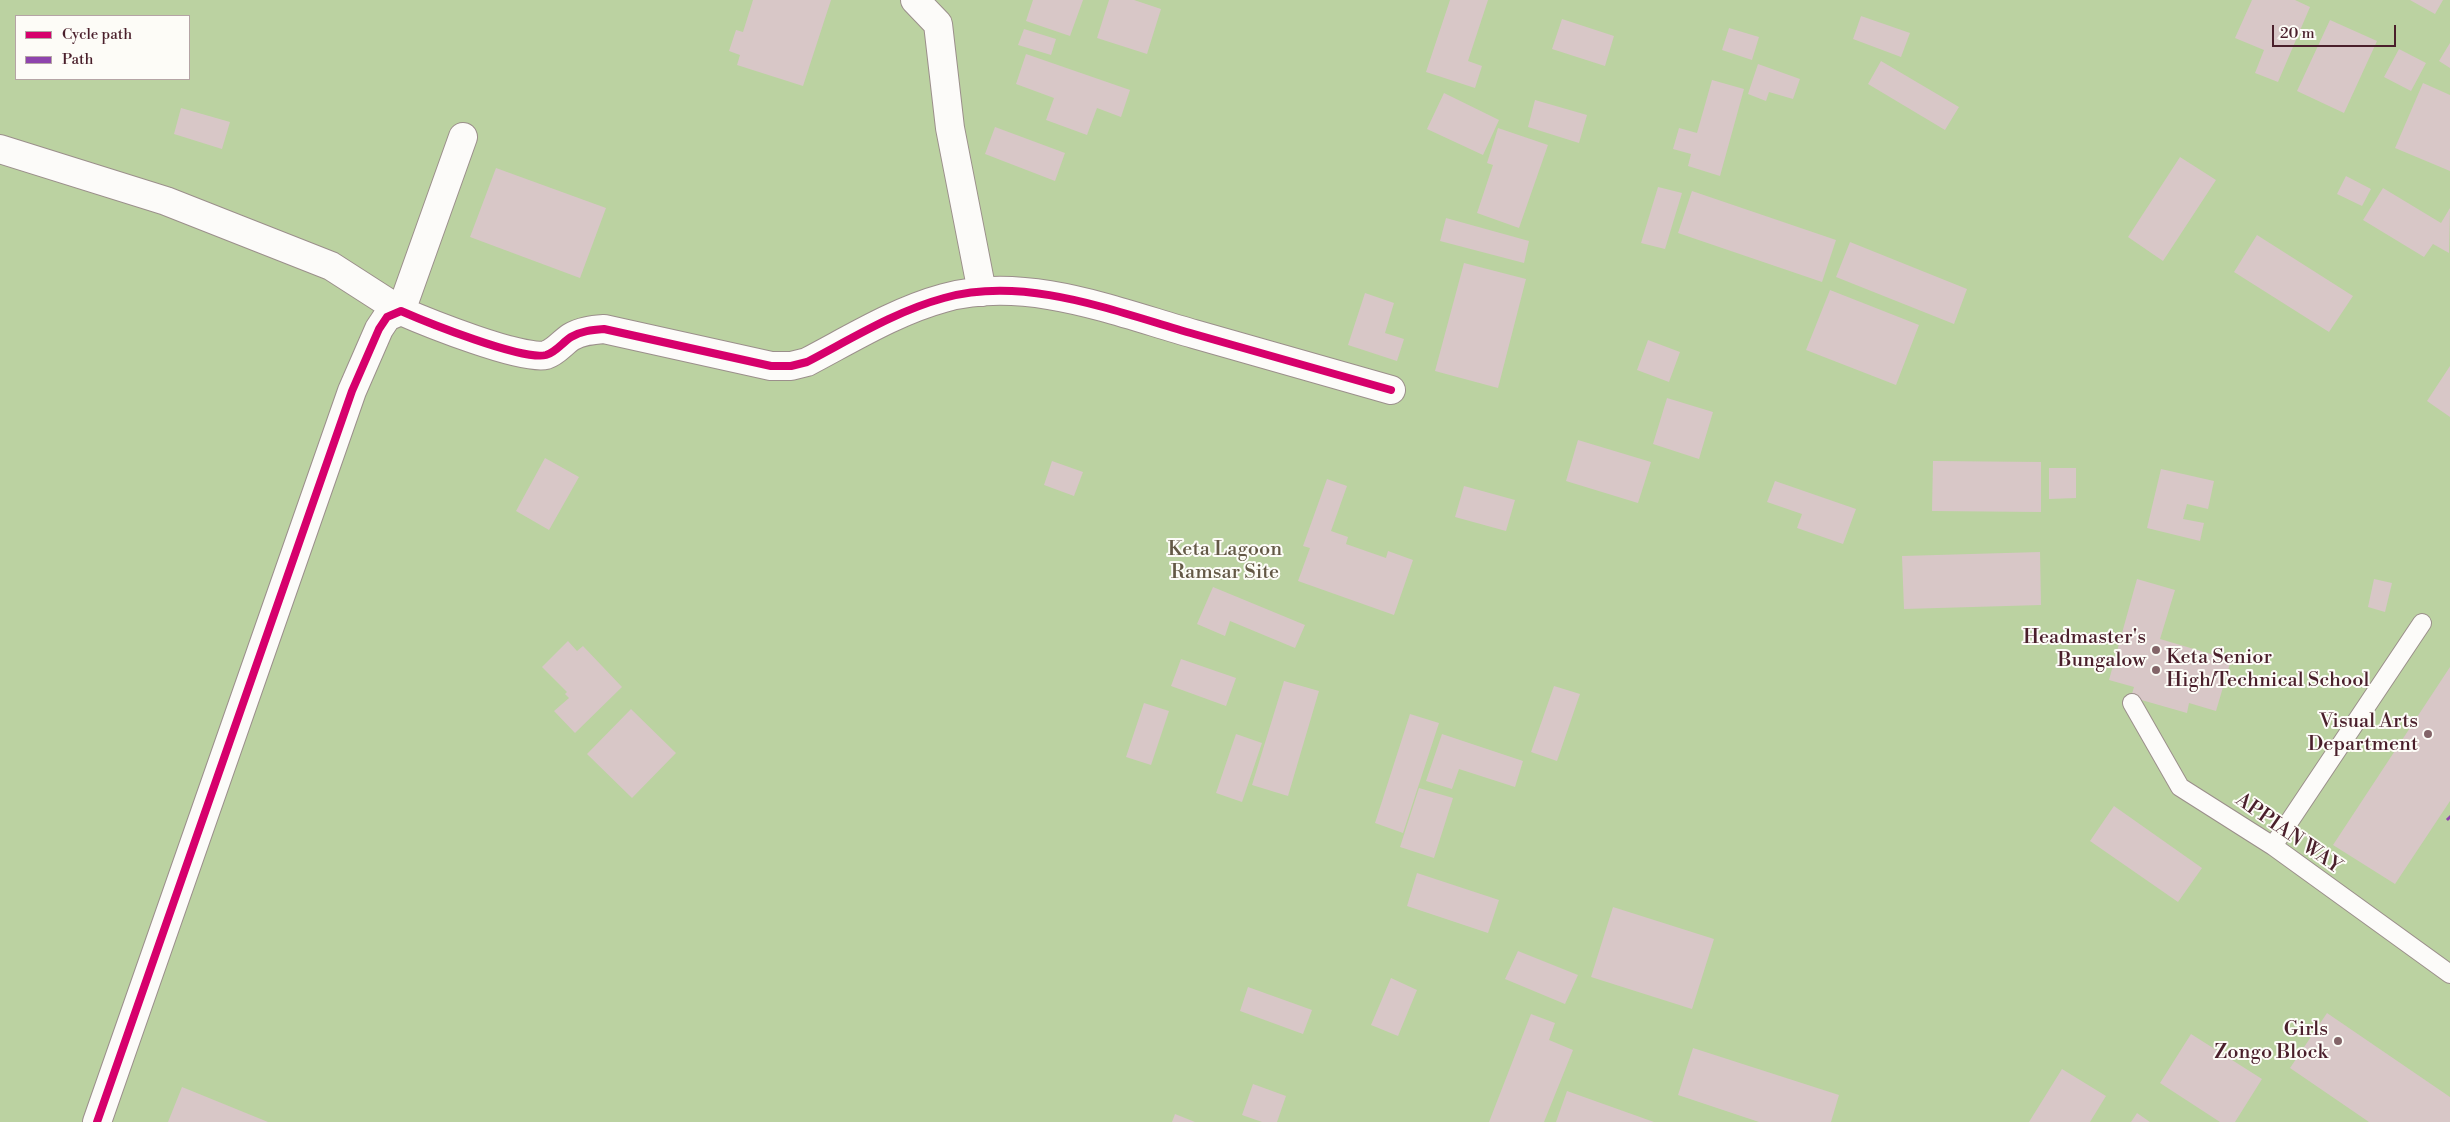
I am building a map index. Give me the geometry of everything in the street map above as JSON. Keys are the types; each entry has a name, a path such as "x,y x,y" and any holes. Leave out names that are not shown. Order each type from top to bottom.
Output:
{"street":[{"path":"915,0 938,24 950,128 982,292"},
{"path":"97,1122 352,391 379,329 387,318 401,311 463,137"},
{"path":"0,150 166,201 331,266 401,311 431,324 525,353 548,355 582,332 604,329 771,366 790,366 807,362 908,310 945,298 982,292 1036,292 1096,304 1390,390"}],"lane":[{"path":"2273,846 2422,623"},
{"name":"APPIAN WAY","path":"2132,703 2180,787 2273,846 2450,974"}],"green space":[{"name":"Keta Lagoon Ramsar Site","path":"0,0 2450,0 2450,1122 0,1122"}],"building":[{"path":"753,0 831,0 803,86 737,65 740,55 729,51 736,30 743,32"},
{"path":"1033,0 1083,0 1070,36 1026,21"},
{"path":"1109,0 1134,0 1161,9 1147,54 1097,38"},
{"path":"1450,0 1488,0 1468,61 1482,66 1475,88 1426,72"},
{"path":"2252,0 2295,0 2310,7 2278,82 2255,73 2264,50 2235,38"},
{"path":"2410,0 2443,0 2435,14"},
{"path":"1861,16 1910,33 1901,57 1853,39"},
{"path":"1562,19 1614,36 1605,66 1552,49"},
{"path":"2330,20 2377,41 2344,113 2297,91"},
{"path":"1729,28 1759,37 1752,60 1722,50"},
{"path":"1024,29 1056,39 1051,55 1018,45"},
{"path":"2450,43 2450,68 2439,61"},
{"path":"2399,49 2426,63 2411,91 2384,77"},
{"path":"1026,54 1130,90 1121,117 1097,108 1087,135 1046,120 1054,98 1016,84"},
{"path":"1881,61 1959,107 1945,130 1868,84"},
{"path":"1758,64 1800,79 1793,99 1769,92 1766,101 1748,94"},
{"path":"1712,80 1744,89 1720,176 1688,166 1691,154 1673,149 1679,128 1697,133"},
{"path":"2423,83 2450,95 2450,171 2395,148"},
{"path":"1444,93 1499,120 1483,155 1427,129"},
{"path":"1535,100 1587,115 1579,143 1528,127"},
{"path":"181,108 230,122 222,149 174,134"},
{"path":"995,127 1065,153 1055,181 985,154"},
{"path":"1498,128 1548,145 1519,228 1477,213 1493,165 1487,163"},
{"path":"2180,157 2216,180 2163,261 2128,237"},
{"path":"496,168 606,208 580,278 470,237"},
{"path":"2346,176 2371,189 2362,206 2337,194"},
{"path":"1658,187 1682,193 1665,249 1641,243"},
{"path":"2383,188 2441,223 2450,208 2449,253 2433,244 2424,257 2363,220"},
{"path":"1692,191 1836,240 1822,282 1678,233"},
{"path":"1446,218 1529,241 1524,263 1440,241"},
{"path":"2257,235 2353,296 2329,332 2234,272"},
{"path":"1850,242 1967,289 1954,324 1836,277"},
{"path":"1464,263 1526,279 1498,388 1435,371"},
{"path":"1830,290 1919,325 1896,385 1806,350"},
{"path":"1365,293 1394,303 1385,333 1404,339 1397,361 1348,345"},
{"path":"1648,340 1680,352 1669,382 1637,370"},
{"path":"2450,366 2450,417 2427,401"},
{"path":"1667,398 1713,412 1699,459 1653,444"},
{"path":"1578,440 1651,462 1638,503 1566,481"},
{"path":"545,458 579,477 549,530 516,511"},
{"path":"1052,461 1083,472 1074,496 1044,485"},
{"path":"1933,461 2041,462 2041,512 1932,511"},
{"path":"2049,468 2076,468 2076,498 2049,499"},
{"path":"2161,469 2214,481 2208,509 2187,504 2183,519 2204,523 2200,541 2147,528"},
{"path":"1327,479 1347,486 1331,531 1348,537 1346,544 1386,558 1388,551 1413,560 1394,615 1298,581 1310,548 1303,546"},
{"path":"1775,481 1856,509 1843,544 1797,528 1802,514 1767,502"},
{"path":"1464,486 1515,500 1506,531 1455,517"},
{"path":"2040,552 2041,605 1904,609 1902,556"},
{"name":"Headmaster's Bungalow","path":"2137,579 2175,590 2160,639 2231,660 2216,711 2189,703 2187,713 2131,697 2134,687 2109,680"},
{"path":"2374,579 2392,583 2385,612 2368,607"},
{"path":"1213,587 1305,625 1295,648 1230,621 1225,636 1197,624"},
{"path":"568,641 577,651 583,646 622,687 575,733 554,711 569,698 565,694 567,692 542,667"},
{"path":"1181,659 1236,678 1226,706 1171,686"},
{"name":"Visual Arts Department","path":"2450,667 2450,801 2395,884 2333,845"},
{"path":"1284,681 1319,691 1288,796 1252,785"},
{"path":"1554,686 1580,694 1557,761 1531,752"},
{"path":"1144,703 1169,711 1151,765 1126,757"},
{"path":"631,709 676,753 632,798 587,754"},
{"path":"1410,714 1439,723 1403,833 1375,823"},
{"path":"1236,734 1262,743 1242,802 1216,793"},
{"path":"1442,734 1523,761 1515,787 1459,769 1452,789 1426,781"},
{"path":"1419,788 1453,798 1434,858 1400,847"},
{"path":"2114,806 2202,868 2178,902 2090,841"},
{"path":"1417,873 1499,900 1488,933 1407,906"},
{"path":"1613,907 1714,939 1692,1009 1591,977"},
{"path":"1518,951 1578,975 1565,1004 1505,979"},
{"path":"1391,978 1417,990 1398,1036 1371,1025"},
{"path":"1248,987 1312,1010 1303,1034 1240,1011"},
{"name":"Girls Zongo Block","path":"2327,1013 2450,1097 2450,1122 2369,1122 2290,1068"},
{"path":"1531,1014 1555,1023 1549,1040 1573,1050 1544,1122 1489,1122"},
{"path":"2191,1034 2262,1079 2235,1122 2220,1122 2160,1083"},
{"path":"1693,1048 1839,1095 1831,1122 1759,1122 1678,1095"},
{"path":"2062,1069 2106,1096 2090,1122 2029,1122"},
{"path":"1253,1084 1286,1096 1277,1122 1262,1122 1242,1115"},
{"path":"182,1087 268,1122 168,1122"},
{"path":"1567,1091 1654,1122 1556,1122"},
{"path":"2137,1113 2150,1122 2131,1122"},
{"path":"1175,1114 1195,1122 1172,1122"}],"cycle path":[{"path":"97,1122 352,391 379,329 387,317 401,311 497,347 534,355 550,354 579,333 604,329 771,366 791,366 807,362 874,326 909,310 944,298 975,292 1039,293 1102,307 1391,390"}],"place":[{"name":"Headmaster's Bungalow","path":"2156,650"},
{"name":"Keta Senior High/Technical School","path":"2156,670"},
{"name":"Visual Arts Department","path":"2428,734"},
{"name":"Girls Zongo Block","path":"2338,1041"}]}
